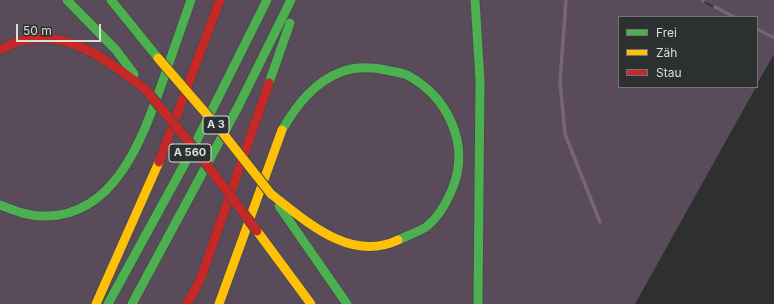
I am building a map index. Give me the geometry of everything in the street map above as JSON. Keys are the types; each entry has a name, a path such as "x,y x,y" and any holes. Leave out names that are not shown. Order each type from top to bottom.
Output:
{"highway":[{"name":"A 3","path":"67,0 116,50 146,90 198,153 311,304"},
{"name":"A 3","path":"111,0 158,58 222,132 271,194 348,304"},
{"path":"0,205 28,216 48,217 66,215 84,207 102,195 117,180 144,134 191,0"},
{"path":"96,304 135,220 169,139 220,0"},
{"name":"A 560","path":"108,304 213,109 267,0"},
{"name":"A 560","path":"132,304 239,105 291,0"},
{"path":"187,304 206,265 298,0"},
{"path":"465,0 472,20 478,50"},
{"path":"475,0 480,80 478,304"},
{"path":"0,50 24,40 44,38 60,40 92,52 105,59 146,90"},
{"path":"219,304 280,132 291,112 306,94 317,85 342,71 363,67 384,67 404,73 423,83 438,98 450,115 458,135 460,156 458,177 450,197 438,215 422,229 404,240 383,245 362,246 341,241 322,232 271,194"}],"shaded area":[{"path":"0,0 699,0 729,16 618,16 618,88 755,88 635,304 0,304"},
{"path":"702,0 774,0 774,37 758,29 758,16 733,16"},
{"path":"758,32 774,40 774,54 758,82"}],"waterway":[{"path":"566,0 560,82 565,134 600,222"},
{"path":"715,7 732,16"},
{"path":"758,30 774,38"}],"traffic: fast":[{"path":"67,0 116,50 134,74"},
{"path":"111,0 158,58"},
{"path":"0,205 29,215 47,216 71,212 91,203 108,188 135,150 145,129 191,0"},
{"path":"108,304 190,154 267,0"},
{"path":"132,304 239,105 291,0"},
{"path":"475,0 480,80 478,304"},
{"path":"269,83 290,23"},
{"path":"282,130 293,112 314,88 331,76 353,69 375,68 405,74 421,84 433,95 444,108 451,122 459,154 458,170 448,198 435,219 423,229 398,240"},
{"path":"279,206 347,304"}],"traffic: slow":[{"path":"158,58 222,132 271,194"},
{"path":"219,304 282,130"},
{"path":"96,304 159,162"},
{"path":"271,194 314,226 330,236 346,243 363,246 380,246 398,240"},
{"path":"257,231 311,304"}],"traffic: jam":[{"path":"159,162 220,0"},
{"path":"0,50 20,41 37,38 54,39 71,43 88,50 103,59 146,90"},
{"path":"187,304 201,278 269,83"},
{"path":"146,90 198,153 257,231"}]}
